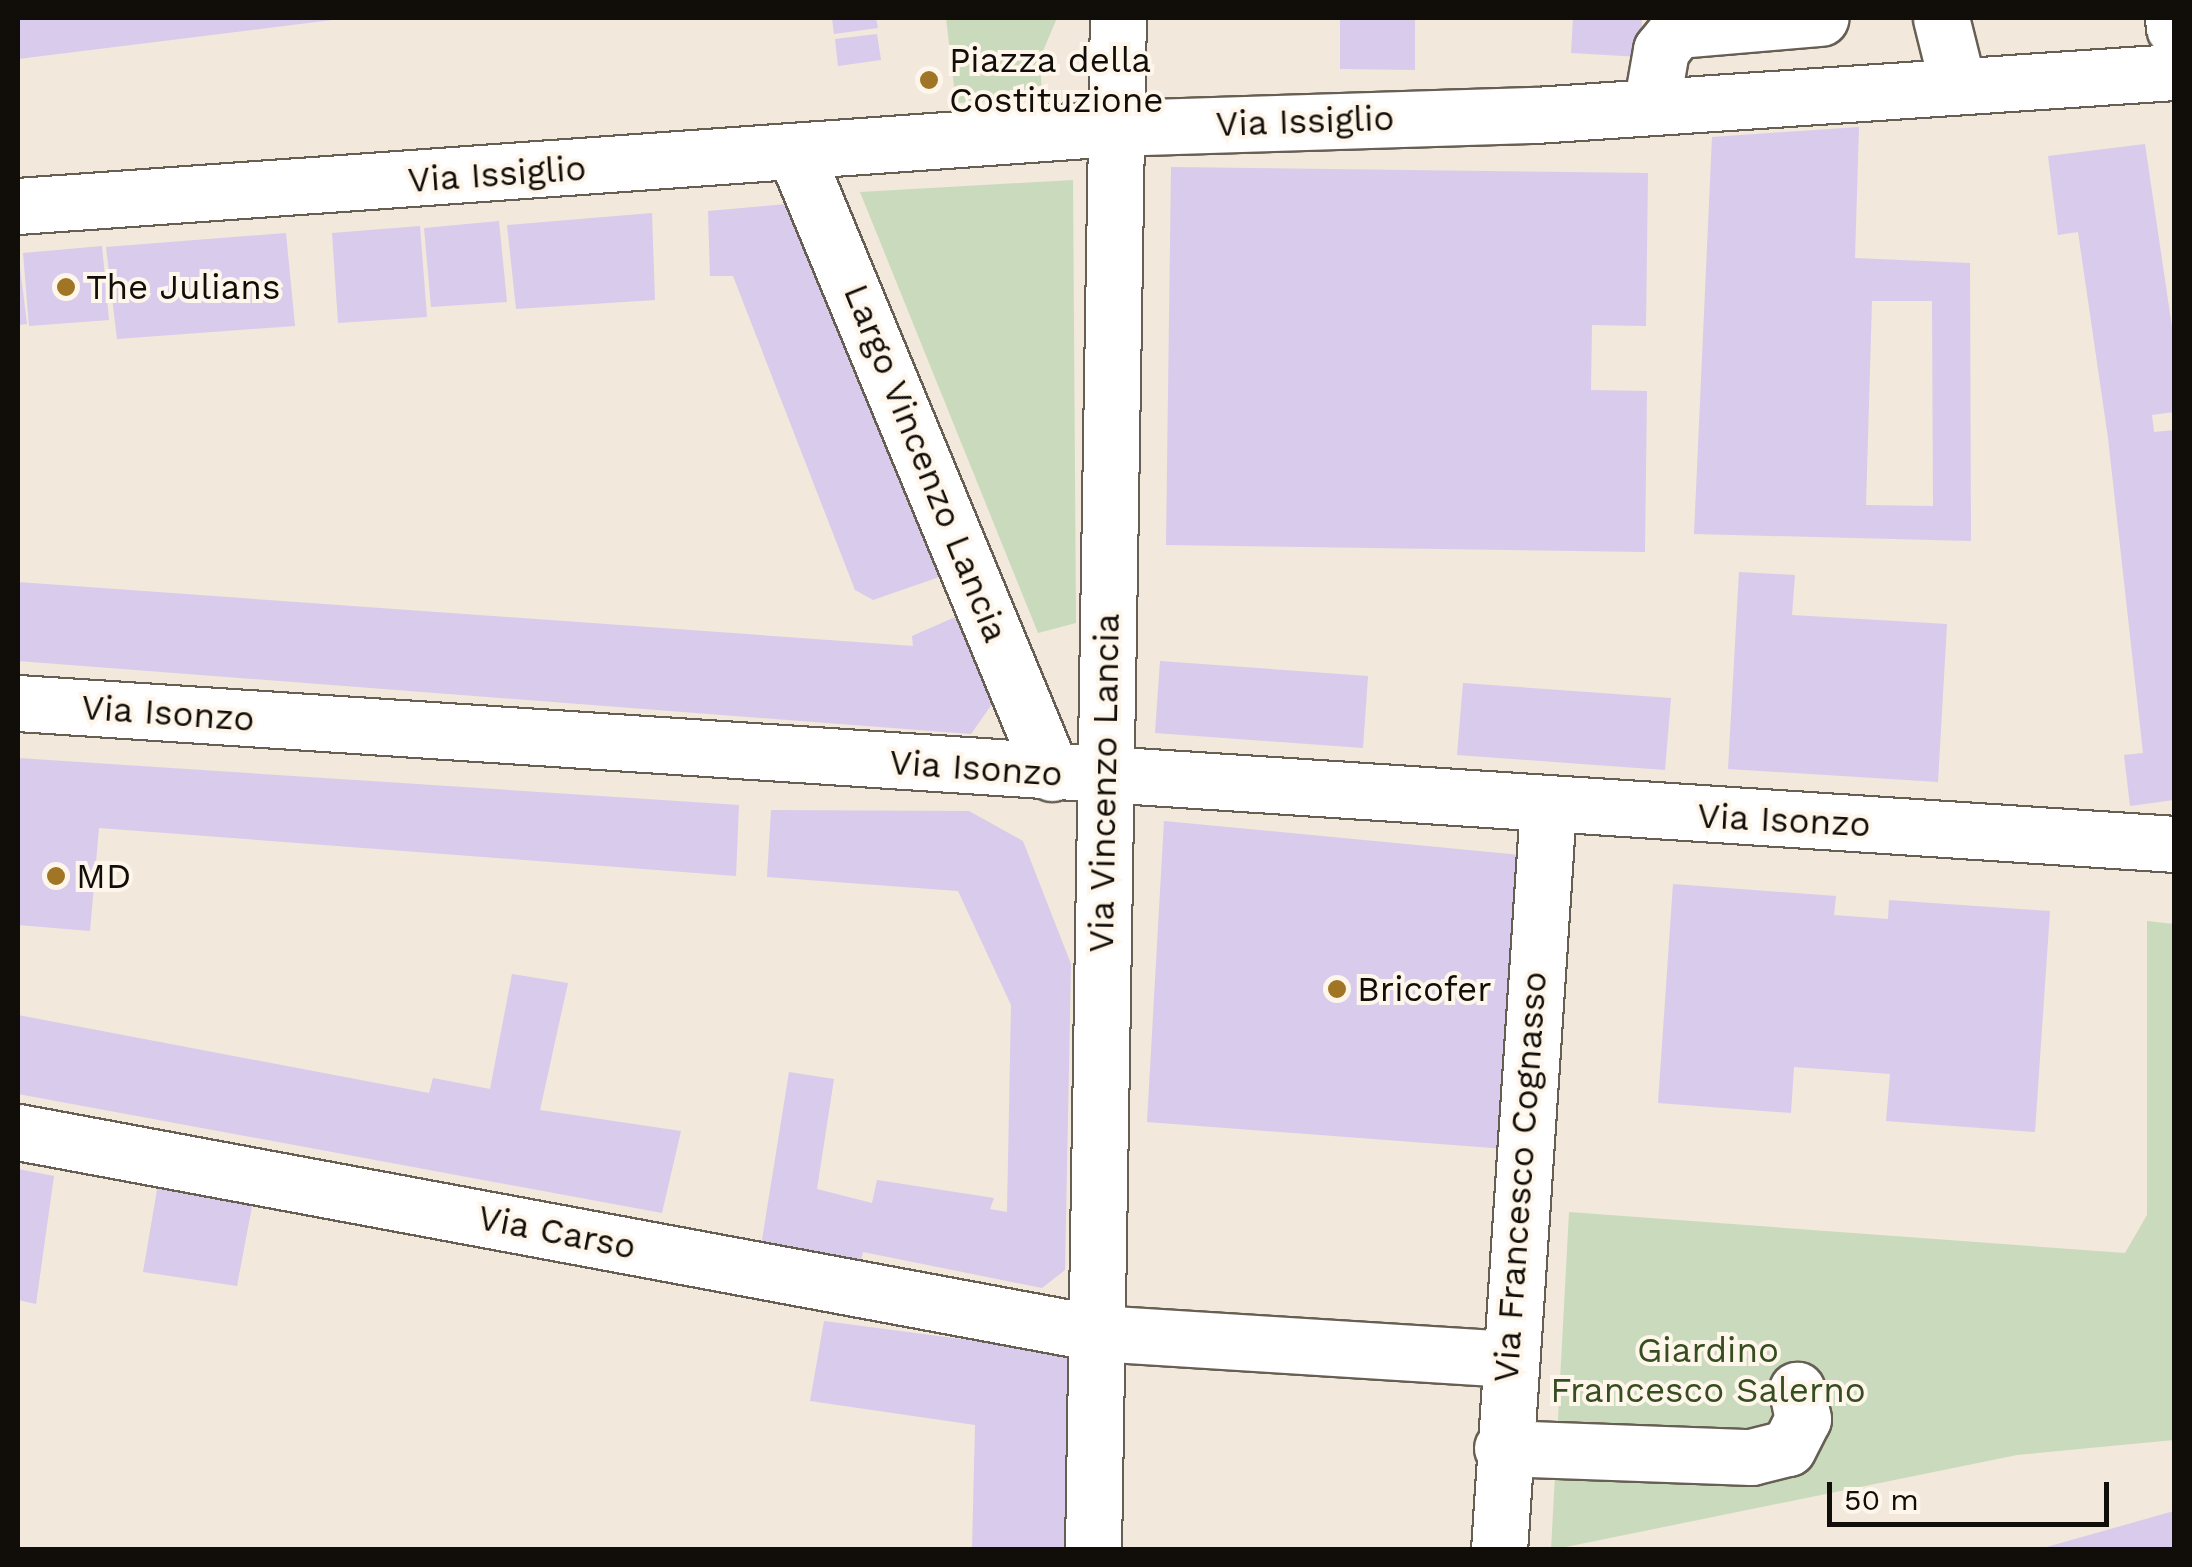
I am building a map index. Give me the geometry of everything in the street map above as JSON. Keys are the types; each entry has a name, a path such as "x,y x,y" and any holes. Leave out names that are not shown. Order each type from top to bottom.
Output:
{"street":[{"name":"Via Vincenzo Lancia","path":"1093,1550 1096,1333 1078,776 1118,18"},
{"path":"1651,107 1661,50 1677,30 1820,18"},
{"path":"1941,18 1958,86"},
{"path":"2174,18 2174,28"},
{"name":"Via Issiglio","path":"18,206 796,155 1115,128 1651,107 2174,72"},
{"name":"Largo Vincenzo Lancia","path":"796,155 1078,776"},
{"name":"Via Isonzo","path":"18,703 1078,776 2174,844"},
{"name":"Via Francesco Cognasso","path":"1500,1550 1506,1360 1548,806"},
{"name":"Via Carso","path":"18,1132 1096,1333 1506,1360"},
{"path":"1502,1448 1752,1457 1788,1448 1802,1420 1797,1390"}],"green space":[{"path":"946,18 1057,18 1040,58 1042,98 956,103"},
{"path":"1073,180 1076,623 1038,633 860,192"},
{"name":"Giardino Francesco Salerno","path":"2147,921 2174,924 2174,1440 2017,1455 1551,1550 1569,1212 2125,1253 2147,1215"}],"building":[{"path":"18,18 332,18 332,20 18,59"},
{"path":"832,18 876,18 878,28 834,34"},
{"path":"1340,18 1415,18 1415,70 1340,69"},
{"path":"1573,18 1642,18 1641,57 1571,53"},
{"path":"877,34 881,60 838,66 835,39"},
{"path":"1859,127 1855,258 1970,263 1971,541 1694,534 1712,137","holes":["1872,301 1932,301 1933,506 1866,505"]},
{"path":"2145,144 2174,341 2174,412 2152,415 2154,432 2174,430 2174,800 2130,806 2124,755 2143,753 2108,438 2078,232 2058,235 2048,156"},
{"path":"1171,167 1648,173 1646,326 1592,325 1591,390 1647,391 1645,552 1166,545"},
{"path":"797,203 948,574 873,600 855,590 733,276 710,276 708,211"},
{"path":"652,213 655,300 516,309 507,225"},
{"path":"499,221 507,302 431,307 424,228"},
{"path":"420,226 427,317 338,323 332,233"},
{"path":"286,233 295,326 117,339 106,247"},
{"name":"The Julians","path":"102,246 109,320 29,326 23,253"},
{"path":"18,251 27,324 18,325"},
{"path":"1739,572 1795,575 1792,615 1947,624 1938,782 1728,769"},
{"path":"18,582 913,646 912,636 962,614 997,697 971,734 18,661"},
{"path":"1160,661 1368,676 1363,748 1155,733"},
{"path":"1463,683 1671,698 1665,770 1457,755"},
{"path":"18,758 739,805 736,876 99,828 90,931 18,925"},
{"path":"771,810 969,811 1023,841 1071,964 1065,1270 1042,1288 863,1252 861,1260 761,1246 789,1072 834,1079 817,1189 872,1203 877,1180 994,1198 990,1209 1007,1212 1011,1005 958,891 767,877"},
{"name":"Bricofer","path":"1164,821 1532,856 1506,1149 1147,1122"},
{"path":"1673,884 1836,896 1834,915 1888,919 1889,900 2050,911 2035,1132 1886,1121 1890,1074 1794,1067 1791,1113 1658,1103"},
{"path":"512,974 568,983 540,1110 681,1131 662,1213 18,1094 18,1015 429,1093 433,1078 490,1089"},
{"path":"18,1169 54,1176 36,1304 18,1300"},
{"path":"158,1184 253,1201 237,1286 143,1272"},
{"path":"824,1321 1074,1354 1070,1550 972,1550 975,1425 810,1401"},
{"path":"2174,1511 2174,1550 2043,1550 2043,1548"}],"place":[{"name":"Piazza della Costituzione","path":"929,80"},
{"name":"The Julians","path":"66,287"},
{"name":"MD","path":"56,876"},
{"name":"Bricofer","path":"1337,989"}]}
